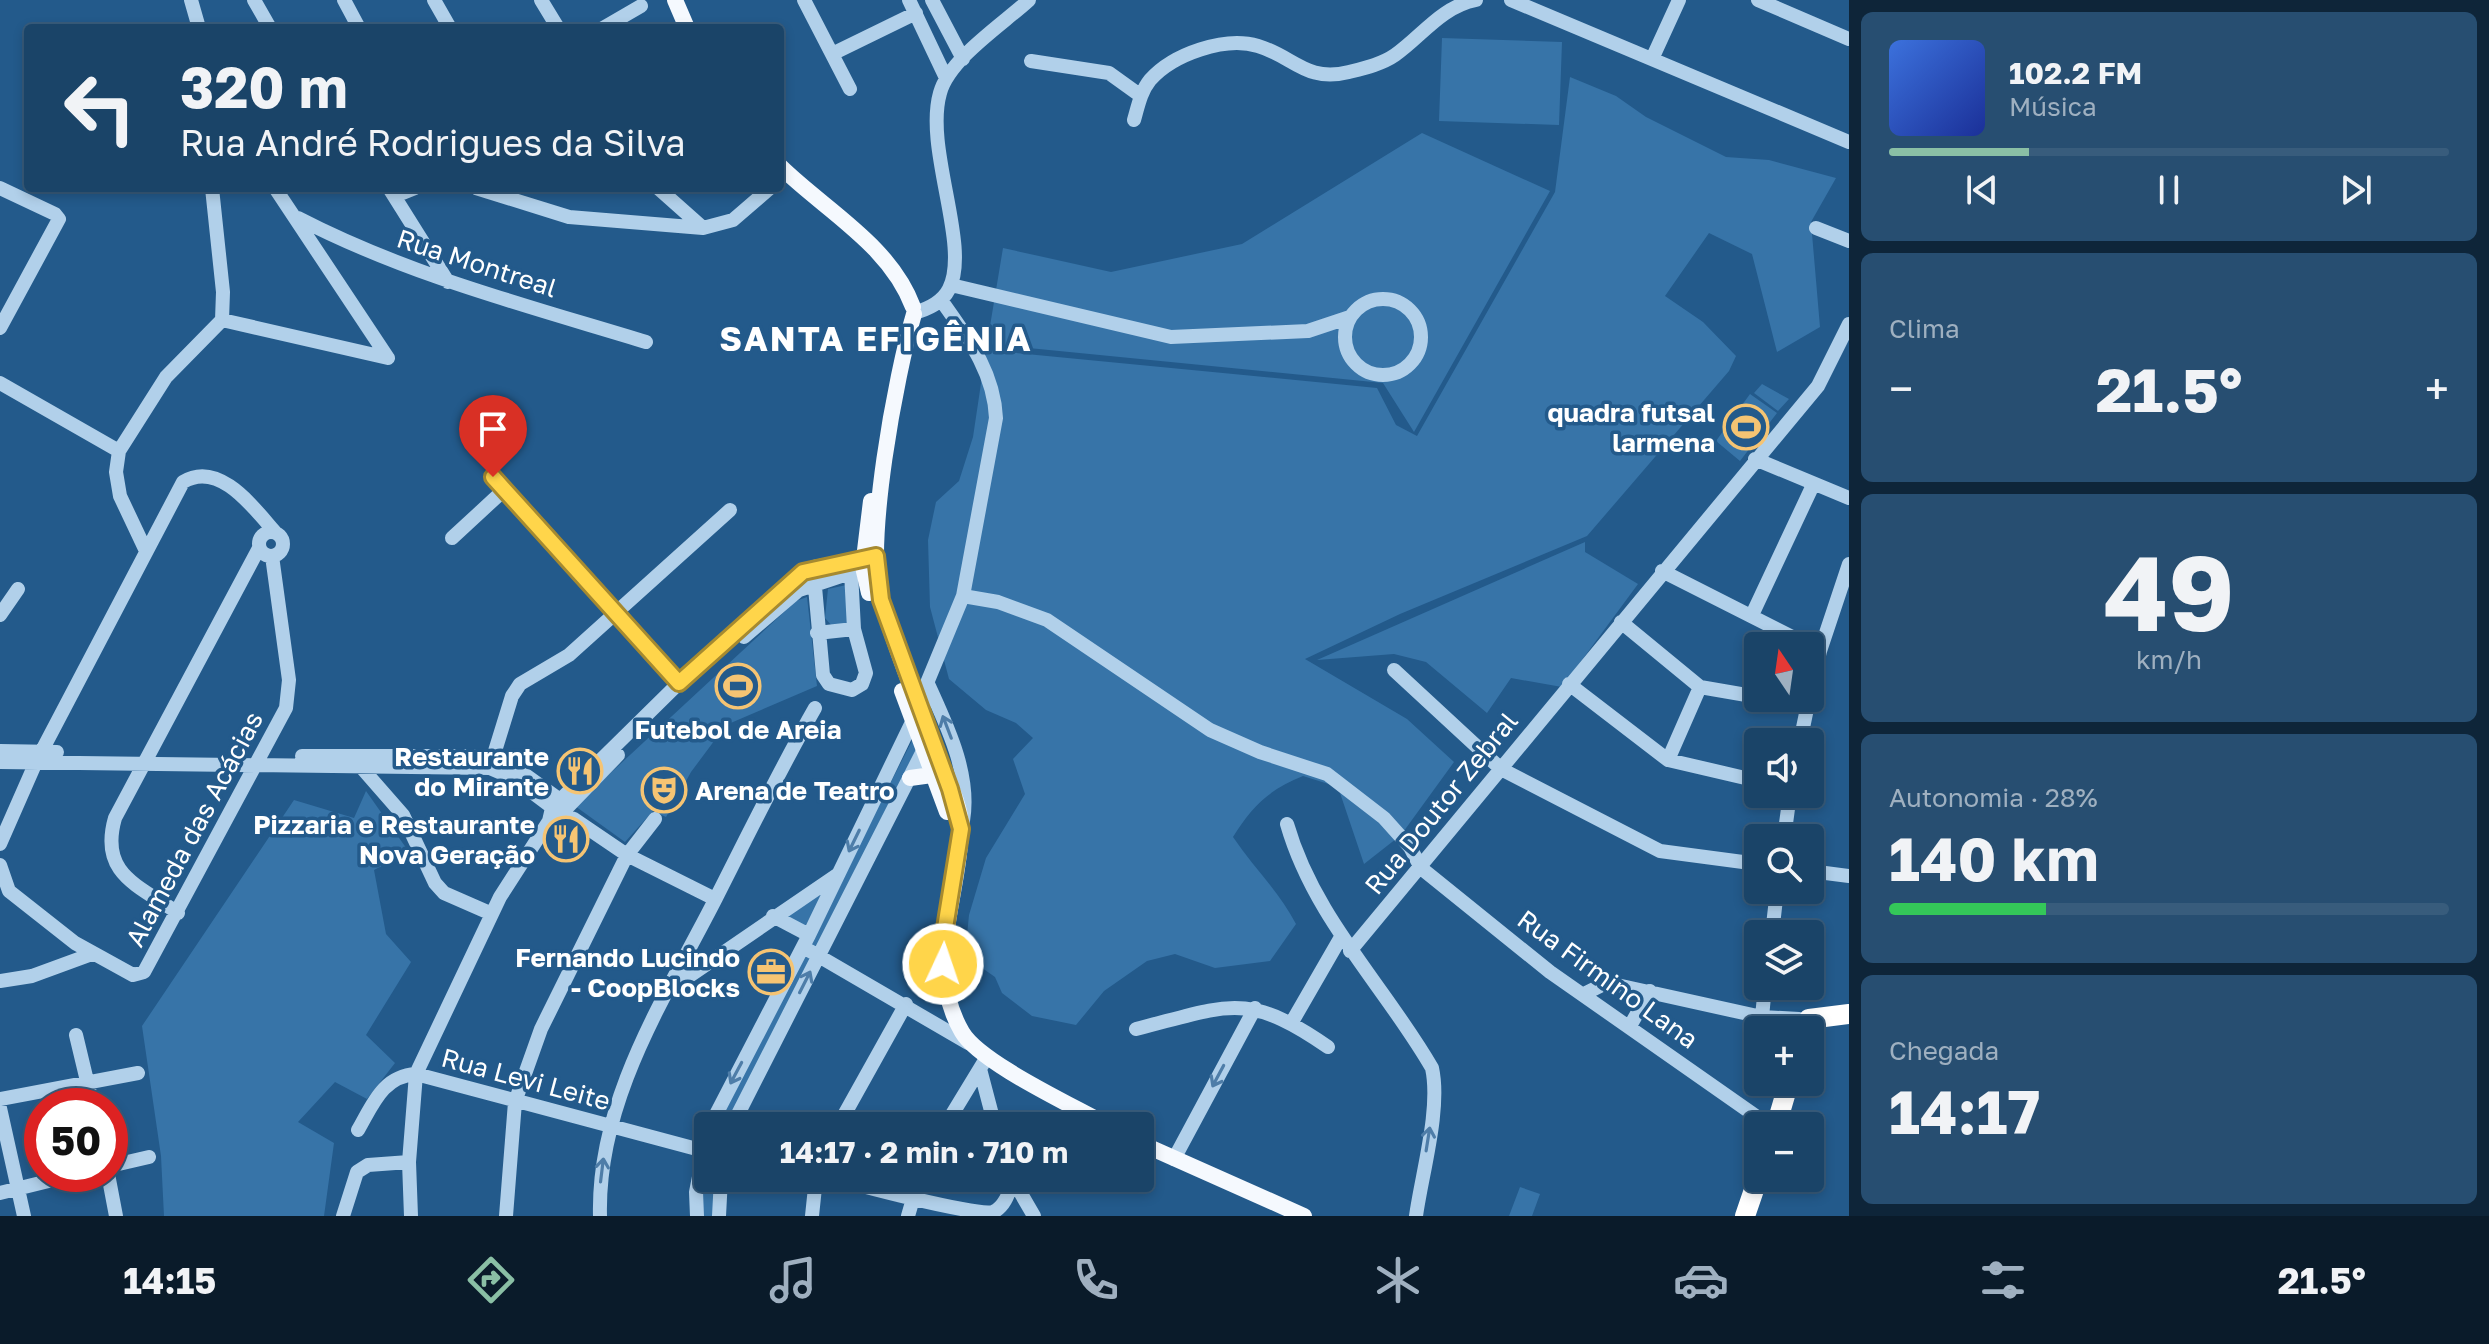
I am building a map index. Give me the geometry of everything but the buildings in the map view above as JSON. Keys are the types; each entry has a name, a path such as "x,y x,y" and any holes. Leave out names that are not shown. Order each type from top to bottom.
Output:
{"highway":[{"path":"1824,1021 1849,1014"},
{"path":"1745,1216 1753,1192"}],"main road":[{"path":"674,4 685,24"},
{"path":"784,175 867,243 912,311 866,563 870,597 961,829 943,964 949,1001 968,1043 984,1063 1081,1112"},
{"path":"927,742 932,775 958,847"},
{"path":"910,778 932,775"},
{"path":"1154,1150 1304,1216"}],"street":[{"path":"191,0 198,24"},
{"path":"254,0 268,24"},
{"path":"344,0 357,24"},
{"path":"434,0 448,24"},
{"path":"541,0 556,24"},
{"path":"804,0 850,89"},
{"path":"932,0 963,59"},
{"path":"912,311 941,300 951,285 952,239 940,170 937,114 946,78 1029,0"},
{"path":"1134,120 1141,96 1162,70 1179,60 1228,43 1261,47 1308,72 1345,73 1395,56 1451,9 1476,0"},
{"path":"1511,0 1849,142"},
{"path":"1652,59 1679,0"},
{"path":"1758,0 1849,39"},
{"path":"610,24 641,6"},
{"path":"832,54 913,6 946,78"},
{"path":"924,31 943,21"},
{"path":"1031,61 1109,73 1141,96"},
{"path":"0,188 55,214 58,224 0,328"},
{"path":"146,551 120,496 116,472 119,451 166,377 222,320 223,292 212,192"},
{"path":"222,320 388,358 278,192"},
{"path":"392,192 448,283"},
{"path":"487,192 569,217 703,228 733,220 765,192"},
{"path":"520,192 524,205"},
{"path":"662,192 703,228"},
{"name":"Rua Montreal","path":"298,218 339,240 448,283 646,342"},
{"path":"1816,228 1849,241"},
{"path":"317,250 339,240"},
{"path":"951,285 1171,337 1308,331 1350,317 1374,300 1389,300 1403,305 1414,315 1420,343 1415,357 1405,368 1376,375 1352,359 1346,346 1345,331 1350,317"},
{"path":"717,1112 918,717 927,683 963,596 991,461 996,405 980,356 941,300"},
{"name":"Rua Doutor Zebral","path":"1350,951 1818,386 1849,324"},
{"path":"1308,331 1333,337 1346,346"},
{"path":"0,383 119,451"},
{"path":"1755,459 1849,498"},
{"path":"0,844 39,757 183,482 193,476 215,476 249,502 266,551 115,818 109,850 118,871 178,913"},
{"path":"493,477 679,683"},
{"path":"1752,615 1813,485"},
{"path":"452,538 504,490"},
{"path":"491,762 520,684 569,655 730,510"},
{"name":"Alameda das Acácias","path":"0,865 9,891 92,954 139,976 144,972 261,760 290,693 266,551"},
{"path":"411,1216 409,1162 416,1074 492,914 561,811 679,683 787,584 814,567 866,563"},
{"path":"561,811 684,690 787,598 866,563"},
{"path":"814,567 817,633 823,675 829,684 852,690 862,684 866,673 854,629 866,563"},
{"path":"1824,639 1849,564"},
{"path":"1662,571 1784,632"},
{"path":"0,615 18,589"},
{"name":"Rua Firmino Lana","path":"963,596 998,602 1047,620 1210,730 1260,752 1327,774 1384,818 1410,847 1421,868 1550,972 1750,1112"},
{"path":"1621,622 1700,687 1744,695"},
{"path":"817,633 854,629"},
{"path":"1394,670 1501,769 1660,851 1744,862"},
{"path":"927,683 959,763 965,794 961,829"},
{"path":"1569,684 1668,760 1744,778"},
{"path":"1668,760 1700,687"},
{"path":"600,1216 603,1161 610,1126 662,995 815,708"},
{"path":"739,1112 927,742"},
{"path":"0,751 39,757"},
{"path":"0,762 39,757 491,762 627,855 715,899"},
{"path":"261,760 361,767 491,762"},
{"path":"361,767 403,815 435,883 444,893 492,914"},
{"path":"506,1216 515,1102 541,1029 627,855 655,819"},
{"path":"1287,824 1305,873 1341,937 1432,1068 1433,1096 1416,1216"},
{"path":"1824,873 1849,876"},
{"path":"662,995 838,874"},
{"path":"773,916 819,955 968,1043"},
{"path":"1292,1022 1341,937"},
{"path":"0,981 32,976 92,954"},
{"path":"1584,994 1602,985 1650,991 1758,1016"},
{"path":"1630,1026 1650,991"},
{"path":"846,1112 906,1004"},
{"path":"1174,1159 1255,1008"},
{"path":"1136,1029 1215,1009 1255,1008 1292,1022 1328,1047"},
{"path":"76,1035 89,1088"},
{"path":"954,1112 984,1063"},
{"path":"984,1063 993,1112"},
{"path":"0,1099 138,1073"},
{"name":"Rua Levi Leite","path":"358,1130 384,1085 402,1075 416,1074 694,1148"},
{"path":"0,1108 24,1216"},
{"path":"128,1162 149,1157"},
{"path":"343,1216 357,1172 368,1165 409,1162"},
{"path":"0,1193 24,1186"},
{"path":"111,1192 116,1216"},
{"path":"697,1216 700,1192"},
{"path":"719,1216 720,1192"},
{"path":"812,1216 815,1192"},
{"path":"884,1192 987,1214 1002,1207 1008,1192"},
{"path":"908,1216 913,1192"},
{"path":"1020,1192 1034,1216"}],"shaded area":[{"path":"1442,38 1562,42 1559,125 1439,121"},
{"path":"1570,77 1616,96 1646,117 1726,157 1769,160 1836,178 1811,222 1820,327 1777,352 1752,254 1709,233 1665,296 1703,322 1736,356 1729,371 1587,536 1400,614 1305,659 1407,719 1454,762 1401,835 1364,864 1338,787 1303,776 1291,781 1263,800 1233,837 1296,924 1270,961 1215,968 1175,954 1147,961 1104,991 1076,1025 1032,1016 1002,993 995,977 965,956 969,915 986,858 1025,794 1013,759 1033,738 1016,723 986,710 949,679 930,607 928,540 936,502 959,481 973,437 986,350 1377,388 1396,425 1417,436 1555,192"},
{"path":"1422,133 1550,191 1414,432 1383,383 987,344 1003,248 1111,272 1242,244"},
{"path":"1762,384 1789,399 1778,411 1754,393"},
{"name":"quadra futsal larmena","path":"1750,394 1777,413 1740,461 1716,441"},
{"path":"1585,542 1585,552 1638,584 1562,687 1511,678 1487,713 1426,662 1394,654 1317,660"},
{"path":"851,584 849,623 832,626 825,618 828,589"},
{"path":"807,597 817,686 726,725 691,772 666,817 653,811 625,842 575,806 796,601"},
{"path":"915,735 919,748 819,953 807,946"},
{"path":"366,791 409,852 374,870 386,934 411,962 366,1035 395,1063 367,1099 335,1082 298,1122 334,1143 324,1216 164,1216 161,1156 142,1026 294,800 354,818"},
{"path":"829,884 803,930 783,915"},
{"path":"802,949 814,956 742,1112 722,1112"},
{"path":"1520,1187 1540,1194 1532,1216 1509,1216"},
{"path":"703,1192 716,1192 715,1216 700,1216"}],"place":[{"name":"quadra futsal larmena","path":"1746,427"},
{"name":"Futebol de Areia","path":"738,686"},
{"name":"Restaurante do Mirante","path":"580,771"},
{"name":"Arena de Teatro","path":"664,790"},
{"name":"Pizzaria e Restaurante Nova Geração","path":"566,839"},
{"name":"Fernando Lucindo - CoopBlocks","path":"771,972"}],"district":[{"name":"SANTA EFIGÊNIA","path":"876,338"}],"route":[{"path":"493,477 679,683 803,572 864,556 876,556 881,600 950,789 961,829 945,928 943,964"}]}
